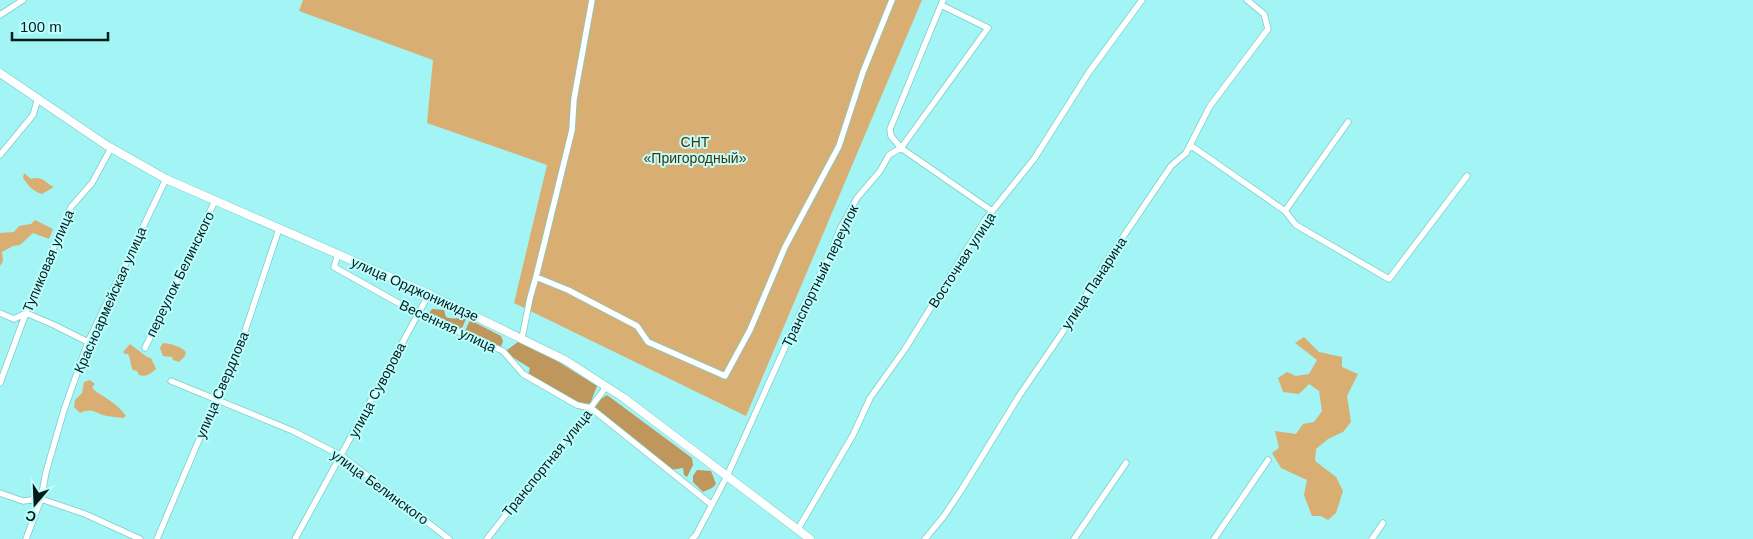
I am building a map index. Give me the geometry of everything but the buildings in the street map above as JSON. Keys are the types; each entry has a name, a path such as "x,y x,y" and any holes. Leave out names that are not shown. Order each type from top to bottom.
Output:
{"main road":[{"name":"улица Орджоникидзе","path":"0,73 111,148 166,179 429,294 565,360 624,398 810,539"}],"street":[{"path":"0,14 23,0"},
{"path":"522,338 530,298 572,130 574,99 592,0"},
{"path":"536,277 568,290 638,326 648,342 725,376 750,330 785,247 839,146 863,72 892,0"},
{"name":"Восточная улица","path":"798,529 853,435 870,398 905,349 992,211 1034,159 1089,72 1142,0"},
{"name":"улица Панарина","path":"924,539 944,516 962,489 1019,396 1075,314 1113,252 1172,166 1186,153 1210,106 1268,30 1264,14 1246,0"},
{"path":"942,3 890,129 891,136 901,148 992,211"},
{"name":"Транспортный переулок","path":"727,476 804,305 857,198 880,171 889,155 901,148 988,28 942,3"},
{"path":"0,155 33,115 38,98"},
{"path":"1285,211 1348,122"},
{"path":"1190,145 1285,211 1296,225 1389,279 1467,176"},
{"name":"Тупиковая улица","path":"0,383 26,313 71,207 92,183 111,148"},
{"name":"Красноармейская улица","path":"26,539 42,499 46,472 64,410 88,342 166,179"},
{"name":"переулок Белинского","path":"145,348 215,201"},
{"name":"улица Свердлова","path":"157,539 245,331 279,229"},
{"name":"Весенняя улица","path":"338,254 334,267 418,314 503,351 523,374 577,405 591,408 712,505"},
{"name":"улица Суворова","path":"295,539 429,294"},
{"path":"0,313 14,319 26,313 88,342"},
{"name":"улица Белинского","path":"171,380 293,431 342,456 449,539"},
{"name":"Транспортная улица","path":"487,539 537,474 564,444 606,387"},
{"path":"1214,539 1268,460"},
{"path":"1074,539 1126,463"},
{"path":"692,539 727,476"},
{"path":"0,493 24,501 42,499 85,514 140,539"},
{"path":"1372,539 1383,523"}],"green space":[{"name":"СНТ «Пригородный»","path":"303,0 922,0 746,416 514,303 547,165 427,123 433,60 299,11"},
{"path":"24,173 31,179 41,179 54,187 42,194 39,193 31,188 23,178"},
{"path":"35,220 53,229 49,239 33,233 20,245 13,246 2,252 3,261 0,266 0,233 14,232 19,226 31,224"},
{"path":"1304,337 1319,352 1342,357 1342,367 1358,374 1347,396 1351,422 1343,432 1328,439 1316,449 1315,461 1336,477 1343,491 1336,513 1328,520 1321,516 1312,516 1304,495 1307,480 1281,468 1272,453 1279,448 1275,431 1296,434 1303,424 1314,422 1322,411 1319,391 1309,384 1299,394 1283,392 1278,378 1287,372 1296,376 1309,374 1317,360 1295,343"},
{"path":"163,343 182,348 186,352 185,356 179,362 173,360 172,357 163,356 160,348"},
{"path":"130,344 151,358 156,369 144,376 139,375 137,371 133,370 128,354 123,352"},
{"path":"90,380 95,384 92,387 94,390 115,405 126,416 123,418 109,416 92,411 80,413 74,407 75,400 82,393 84,382"}],"shaded area":[{"path":"432,309 444,310 446,317 449,318 466,319 461,330 427,316"},
{"path":"470,320 501,336 503,341 501,347 465,331"},
{"path":"518,342 557,361 597,386 590,404 578,403 528,375 530,368 509,355 507,350"},
{"path":"607,395 692,458 693,465 687,477 684,475 683,468 671,470 595,408 600,400"},
{"path":"697,470 711,471 716,484 703,492 693,482 693,476"}]}
